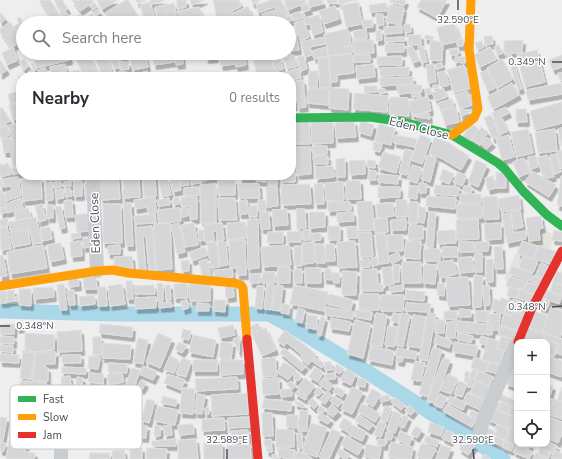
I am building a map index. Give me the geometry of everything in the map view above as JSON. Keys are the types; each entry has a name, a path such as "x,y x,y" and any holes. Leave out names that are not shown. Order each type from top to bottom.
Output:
{"street":[{"path":"452,135 474,118 478,109 469,50 471,0"},
{"name":"Eden Close","path":"296,118 370,117 403,122 452,135 498,163 547,215 562,226"},
{"name":"Eden Close","path":"93,180 97,271"},
{"path":"519,339 531,310 562,251"},
{"path":"0,286 97,271 113,270 128,273 235,283 241,285 243,288 258,459"},
{"path":"480,430 514,350"}],"shaded area":[{"path":"530,223 556,236 530,291 504,279"},
{"path":"562,269 562,315 540,315"}],"building":[{"path":"39,0 50,0 60,15 49,16"},
{"path":"54,0 62,0 68,9 62,13"},
{"path":"72,0 93,0 94,2 80,11"},
{"path":"97,0 118,0 102,9"},
{"path":"128,0 138,16 107,16 105,13"},
{"path":"136,0 145,0 145,1 137,3"},
{"path":"150,0 164,0 164,1 151,4"},
{"path":"177,0 186,0 186,7 177,9"},
{"path":"190,0 205,0 192,5"},
{"path":"213,0 239,0 242,6 232,11 232,16 216,16"},
{"path":"251,0 259,0 260,1 253,4"},
{"path":"271,0 281,0 288,16 262,16 262,14 276,10 275,7 258,13 256,5"},
{"path":"284,0 305,0 306,3 288,10"},
{"path":"308,0 322,0 323,4 310,7"},
{"path":"327,0 337,0 337,2 328,4"},
{"path":"339,0 357,0 339,4"},
{"path":"391,0 406,0 404,6 390,2"},
{"path":"421,0 447,0 437,18 417,7"},
{"path":"150,2 154,16 143,16 140,5"},
{"path":"358,2 362,24 346,27 342,5"},
{"path":"95,3 97,7 93,10 90,6"},
{"path":"174,3 177,16 167,16 165,5"},
{"path":"386,3 387,11 370,12 369,5"},
{"path":"308,4 310,10 303,12 301,6"},
{"path":"165,5 167,15 157,16 155,7"},
{"path":"390,5 404,8 401,25 386,22"},
{"path":"248,6 252,16 233,16 232,14"},
{"path":"335,6 339,19 324,24 319,11"},
{"path":"199,7 203,16 179,16 178,11"},
{"path":"98,9 100,12 95,15 94,12"},
{"path":"0,12 6,19 0,23"},
{"path":"66,12 69,16 60,16"},
{"path":"300,12 301,14 304,13 305,17 296,20 296,16 293,16 292,14"},
{"path":"376,14 383,14 384,25 377,25"},
{"path":"319,15 323,32 313,35 310,24 306,25 304,19"},
{"path":"303,20 309,37 301,41 296,28 296,22"},
{"path":"362,20 373,20 373,27 363,28"},
{"path":"10,22 16,30 16,45 11,48 0,32 0,29"},
{"path":"454,23 461,41 441,45 437,28"},
{"path":"410,24 411,32 405,33 404,25"},
{"path":"402,26 402,33 384,34 384,27"},
{"path":"347,29 351,45 344,47 352,46 352,53 329,56 324,34"},
{"path":"366,29 367,38 354,39 353,31"},
{"path":"381,30 382,40 376,41 376,31"},
{"path":"296,31 299,50 296,50"},
{"path":"408,35 421,35 421,45 408,45"},
{"path":"425,35 434,37 433,40 425,39"},
{"path":"484,36 492,36 493,44 485,45"},
{"path":"325,37 325,44 310,47 312,55 305,57 301,42"},
{"path":"404,37 405,41 385,42 385,38"},
{"path":"457,39 463,39 463,46 457,46"},
{"path":"353,40 373,40 374,53 354,54"},
{"path":"523,40 522,53 504,53 504,41"},
{"path":"430,41 443,42 442,61 430,60"},
{"path":"482,41 484,47 478,50 475,43"},
{"path":"385,44 404,44 404,52 385,52"},
{"path":"499,45 503,53 498,55 494,47"},
{"path":"412,46 419,61 413,63 406,48"},
{"path":"423,46 427,62 422,63 418,47"},
{"path":"13,47 16,60 18,60 7,65 2,53"},
{"path":"326,47 328,56 314,59 312,51"},
{"path":"490,47 497,59 480,67 474,55"},
{"path":"450,49 458,49 458,55 450,55"},
{"path":"537,50 545,82 525,87 517,55"},
{"path":"352,54 354,73 337,75 337,82 331,82 329,56"},
{"path":"511,54 522,89 518,90 507,55"},
{"path":"354,55 370,55 370,62 354,62"},
{"path":"562,55 562,67 553,70 549,60"},
{"path":"304,56 307,69 301,71 297,57"},
{"path":"402,56 402,65 377,65 377,57"},
{"path":"328,57 331,87 320,88 318,59"},
{"path":"455,57 465,57 465,63 454,62"},
{"path":"502,59 513,79 498,88 487,68"},
{"path":"0,60 7,70 0,75"},
{"path":"25,60 29,66 24,70 19,62"},
{"path":"34,60 70,60 36,68"},
{"path":"92,60 97,72 82,72 77,61"},
{"path":"96,60 108,60 112,72 101,72"},
{"path":"110,60 117,60 120,67 115,69"},
{"path":"131,60 146,60 148,67 133,70"},
{"path":"153,60 175,60 175,62 154,65"},
{"path":"175,60 183,60 183,64 176,65"},
{"path":"220,60 245,60 246,65 236,67 235,64 221,66"},
{"path":"253,60 271,60 274,72 256,72"},
{"path":"272,60 281,60 283,69 276,72"},
{"path":"285,60 296,60 298,66 287,69"},
{"path":"120,62 129,62 129,69 120,70"},
{"path":"33,63 36,70 34,71 31,64"},
{"path":"442,63 442,68 436,69 436,64"},
{"path":"65,64 67,71 51,72 50,67"},
{"path":"374,64 375,77 357,79 356,66"},
{"path":"434,64 436,82 428,83 426,65"},
{"path":"464,65 471,88 454,93 447,70"},
{"path":"409,67 409,75 380,76 380,68"},
{"path":"45,68 46,72 39,72 38,70"},
{"path":"299,68 301,78 296,79 296,72 289,71"},
{"path":"79,70 80,72 69,72"},
{"path":"487,70 495,88 488,91 480,73"},
{"path":"309,71 318,71 317,88 308,87"},
{"path":"445,71 449,85 441,87 437,73"},
{"path":"558,73 562,73 562,80 560,80"},
{"path":"413,77 413,84 380,86 380,78"},
{"path":"303,80 306,107 298,108 296,81"},
{"path":"512,83 519,95 494,109 487,97"},
{"path":"562,83 562,94 528,100 526,90"},
{"path":"411,85 411,93 398,94 397,86"},
{"path":"413,85 422,85 422,92 413,92"},
{"path":"433,85 438,85 438,88 433,88"},
{"path":"364,86 377,86 377,92 364,92"},
{"path":"330,88 349,89 348,110 329,108"},
{"path":"431,88 431,94 426,95 425,89"},
{"path":"443,88 447,97 436,101 432,93"},
{"path":"308,89 329,89 328,105 307,103"},
{"path":"379,89 385,89 385,93 379,93"},
{"path":"467,91 472,105 460,109 455,95"},
{"path":"16,92 16,102 10,104 8,94"},
{"path":"355,93 388,96 387,112 353,109"},
{"path":"412,93 420,93 421,97 412,97"},
{"path":"390,97 408,98 409,116 389,114"},
{"path":"428,97 431,111 412,115 409,101"},
{"path":"452,99 454,107 440,110 438,103"},
{"path":"562,102 562,123 535,130 530,111"},
{"path":"16,103 16,119 13,120 9,105"},
{"path":"2,107 10,121 0,127 0,109"},
{"path":"506,107 509,113 495,120 492,113"},
{"path":"456,108 459,122 445,125 442,111"},
{"path":"516,109 526,109 527,122 516,122"},
{"path":"460,110 472,110 461,117"},
{"path":"429,113 430,119 413,116"},
{"path":"491,115 500,136 493,139 484,118"},
{"path":"502,118 508,131 501,134 495,122"},
{"path":"354,121 356,137 336,138 335,123"},
{"path":"361,121 374,125 371,136 358,132"},
{"path":"309,122 310,144 296,144 296,123"},
{"path":"333,122 333,143 312,144 311,123"},
{"path":"16,124 16,150 15,150 9,125"},
{"path":"379,124 395,128 391,145 375,141"},
{"path":"470,124 478,128 471,141 463,137"},
{"path":"7,125 10,135 0,138 0,127"},
{"path":"481,127 488,132 480,145 472,140"},
{"path":"562,128 562,145 561,145 558,129"},
{"path":"528,129 533,153 516,157 511,132"},
{"path":"555,129 557,151 538,153 535,132"},
{"path":"395,135 417,139 415,147 394,143"},
{"path":"420,135 431,139 422,164 411,160"},
{"path":"509,135 514,157 502,160 496,139"},
{"path":"11,137 14,151 4,153 2,139"},
{"path":"435,137 449,143 469,156 461,170 441,158 429,154"},
{"path":"487,137 493,143 486,149 481,144"},
{"path":"374,142 382,144 380,152 373,150"},
{"path":"312,146 327,146 327,154 313,155"},
{"path":"296,147 310,147 311,174 297,175"},
{"path":"405,149 413,151 407,175 399,173"},
{"path":"562,150 562,168 561,169 557,151"},
{"path":"16,152 16,166 13,167 11,153"},
{"path":"383,152 401,157 396,173 378,168"},
{"path":"557,154 561,172 554,174 550,155"},
{"path":"427,155 436,158 430,182 421,179"},
{"path":"547,155 554,177 547,178 542,174 537,158"},
{"path":"313,156 328,156 328,164 314,164"},
{"path":"536,156 538,167 530,169 528,157"},
{"path":"345,158 345,177 336,177 336,159"},
{"path":"524,158 530,172 519,177 513,162"},
{"path":"365,160 365,174 350,175 349,161"},
{"path":"368,160 376,161 375,168 367,167"},
{"path":"476,160 487,165 478,187 468,182"},
{"path":"0,162 1,165 8,163 12,174 0,177"},
{"path":"412,165 422,168 417,183 407,180"},
{"path":"333,166 334,177 316,179 315,167"},
{"path":"12,168 16,168 16,174 13,174"},
{"path":"443,169 454,174 449,184 439,180"},
{"path":"369,170 376,171 376,180 368,180"},
{"path":"532,171 556,185 549,197 525,182"},
{"path":"458,172 467,176 462,186 453,182"},
{"path":"496,172 506,172 506,188 496,188"},
{"path":"379,174 399,176 398,184 378,182"},
{"path":"493,176 496,188 488,190 485,178"},
{"path":"561,176 562,206 557,206"},
{"path":"16,177 16,180 18,180 21,196 6,201 5,193 12,190 11,186 4,187 3,179"},
{"path":"0,180 2,180 3,187 0,187"},
{"path":"21,180 41,180 42,199 23,201"},
{"path":"99,180 118,180 120,199 101,200"},
{"path":"123,180 139,180 140,197 123,198 122,190 124,190"},
{"path":"143,180 155,180 156,196 144,197"},
{"path":"159,180 167,180 171,195 162,197"},
{"path":"170,180 178,180 181,190 173,192"},
{"path":"179,180 188,180 189,185 180,186"},
{"path":"191,180 202,180 202,183 191,184"},
{"path":"218,180 235,180 235,195 218,195"},
{"path":"266,180 266,182 256,181"},
{"path":"268,180 278,180 277,185 268,185"},
{"path":"281,180 295,180 295,182 281,182"},
{"path":"360,180 361,199 346,199 346,181"},
{"path":"74,181 82,181 82,196 74,196"},
{"path":"52,182 53,200 46,201 45,183"},
{"path":"54,182 61,182 61,187 54,188"},
{"path":"64,182 71,182 71,186 63,186"},
{"path":"343,182 344,200 326,201 325,183"},
{"path":"84,183 91,183 93,195 85,196"},
{"path":"323,183 324,204 315,204 314,184"},
{"path":"419,183 427,184 426,193 419,193"},
{"path":"216,184 216,223 201,223 200,185"},
{"path":"238,184 259,184 260,198 239,198"},
{"path":"310,184 311,204 282,205 281,185"},
{"path":"435,185 459,187 458,196 434,194"},
{"path":"277,186 278,206 267,207 266,187"},
{"path":"409,186 418,186 417,199 408,198"},
{"path":"464,186 472,187 471,193 463,192"},
{"path":"199,187 199,195 184,196 184,188"},
{"path":"378,187 400,187 400,197 378,198"},
{"path":"70,188 72,196 66,197 65,189"},
{"path":"63,189 64,198 56,199 55,190"},
{"path":"0,190 2,190 6,206 0,208"},
{"path":"460,194 481,194 481,203 460,203"},
{"path":"519,195 521,209 501,212 498,199"},
{"path":"427,196 456,198 455,209 426,206"},
{"path":"497,196 499,219 484,219 483,197"},
{"path":"155,197 156,213 148,213 147,207 135,209 134,200"},
{"path":"179,197 179,204 173,205 173,198"},
{"path":"181,197 197,197 197,219 190,219 190,206 181,206"},
{"path":"21,198 23,208 7,213 6,204"},
{"path":"169,198 170,205 158,206 157,200"},
{"path":"218,198 235,198 237,220 219,220"},
{"path":"72,200 73,217 65,217 64,201"},
{"path":"247,200 247,214 239,214 239,201"},
{"path":"258,200 265,200 266,211 258,211"},
{"path":"396,200 407,200 407,217 396,217"},
{"path":"372,201 374,230 359,231 357,202"},
{"path":"328,202 350,202 351,210 328,211"},
{"path":"409,202 418,202 417,224 409,224"},
{"path":"123,203 131,203 133,246 126,246"},
{"path":"393,203 394,216 377,218 376,204"},
{"path":"42,204 46,220 39,222 35,206"},
{"path":"103,204 121,204 122,243 103,243"},
{"path":"457,204 482,205 482,218 457,218"},
{"path":"47,205 53,205 53,218 47,218"},
{"path":"257,205 257,217 249,217 249,206"},
{"path":"61,206 65,228 60,229 55,207"},
{"path":"5,207 7,212 1,214 0,208"},
{"path":"419,207 426,208 424,223 418,222"},
{"path":"28,208 31,217 16,220 14,212"},
{"path":"180,208 181,221 159,223 157,210"},
{"path":"181,208 188,208 188,216 182,217"},
{"path":"287,209 288,225 273,226 272,210"},
{"path":"296,209 305,209 306,228 297,229"},
{"path":"520,210 523,227 515,229 511,212"},
{"path":"269,212 270,229 261,229 260,213"},
{"path":"309,212 325,212 325,227 309,228"},
{"path":"353,212 354,221 337,222 337,213"},
{"path":"429,212 436,212 433,247 426,247"},
{"path":"89,213 91,231 77,232 75,215"},
{"path":"510,213 514,233 525,231 526,239 507,243 502,214"},
{"path":"155,214 156,223 135,224 134,216"},
{"path":"541,216 543,228 539,229 540,240 529,241 526,218"},
{"path":"36,217 42,243 33,244 29,227 10,230 9,222"},
{"path":"8,218 8,226 0,227 0,220"},
{"path":"387,218 388,232 375,233 374,219"},
{"path":"258,219 259,268 248,269 247,220"},
{"path":"406,219 406,230 391,230 391,220"},
{"path":"478,219 479,239 457,240 456,220"},
{"path":"245,222 246,238 227,239 227,223"},
{"path":"170,223 172,269 156,270 154,224"},
{"path":"179,223 185,252 177,254 171,225"},
{"path":"194,223 198,245 185,247 181,225"},
{"path":"222,223 224,240 217,241 217,231 213,231 214,241 205,242 204,225"},
{"path":"501,223 501,239 485,240 484,224"},
{"path":"7,226 11,249 1,250 0,228"},
{"path":"152,226 156,270 149,270 146,236 143,236 146,272 139,272 135,228"},
{"path":"328,226 340,226 340,240 328,240"},
{"path":"409,226 423,226 423,239 408,239"},
{"path":"50,227 52,239 42,241 40,229"},
{"path":"347,227 357,227 357,238 347,238"},
{"path":"28,229 30,244 13,247 10,232"},
{"path":"198,230 204,230 204,240 199,241"},
{"path":"303,230 310,230 310,240 303,240"},
{"path":"455,230 456,243 438,244 437,231"},
{"path":"554,230 562,232 562,241 552,240"},
{"path":"301,231 301,242 287,242 287,232"},
{"path":"268,232 283,232 283,243 267,243"},
{"path":"371,232 373,256 361,258 358,233"},
{"path":"80,233 81,238 71,239 71,234"},
{"path":"321,233 321,240 312,241 312,234"},
{"path":"385,233 389,263 379,264 375,234"},
{"path":"387,235 403,235 403,251 388,251"},
{"path":"83,238 89,238 90,247 83,248"},
{"path":"229,240 245,240 246,275 237,275 237,268 230,268"},
{"path":"81,241 82,256 71,257 70,242"},
{"path":"355,241 357,267 338,268 337,242"},
{"path":"406,241 421,241 420,259 404,258"},
{"path":"522,241 538,246 534,259 518,254"},
{"path":"216,242 220,267 211,268 207,243"},
{"path":"218,242 226,242 228,265 220,266"},
{"path":"314,242 314,263 303,264 302,243"},
{"path":"459,242 474,242 474,252 459,252"},
{"path":"475,242 489,242 488,251 475,251"},
{"path":"61,243 64,259 50,262 47,245"},
{"path":"315,244 324,244 325,263 316,263"},
{"path":"326,244 334,244 335,261 326,261"},
{"path":"43,245 47,268 10,274 7,252"},
{"path":"120,245 120,254 108,254 108,246"},
{"path":"289,245 291,265 263,267 261,247"},
{"path":"294,246 301,246 302,266 295,266"},
{"path":"502,246 503,269 495,269 494,247"},
{"path":"538,246 558,252 550,264 534,259"},
{"path":"205,247 208,255 192,261 189,252"},
{"path":"442,247 457,247 458,257 442,257"},
{"path":"424,249 440,249 440,261 424,261"},
{"path":"398,252 401,259 392,264 388,257"},
{"path":"475,253 482,253 482,272 474,272"},
{"path":"0,255 3,255 7,276 0,277"},
{"path":"132,256 133,269 114,265 114,257"},
{"path":"523,256 538,262 533,273 519,267"},
{"path":"377,257 378,265 372,266 371,258"},
{"path":"472,257 473,272 459,273 458,258"},
{"path":"207,259 211,276 203,278 199,261"},
{"path":"369,259 370,267 361,268 360,260"},
{"path":"486,259 493,259 493,282 486,282"},
{"path":"189,260 189,271 182,271 181,261"},
{"path":"453,260 457,274 440,278 437,263"},
{"path":"402,262 421,262 421,283 402,283"},
{"path":"541,263 548,266 542,279 535,276"},
{"path":"424,264 437,265 435,284 423,283"},
{"path":"393,265 400,265 399,282 393,282"},
{"path":"512,266 532,273 529,281 509,274"},
{"path":"278,267 290,267 290,283 277,283"},
{"path":"391,267 394,284 384,286 382,268"},
{"path":"305,268 321,268 321,283 305,283"},
{"path":"232,269 233,277 215,278 214,270"},
{"path":"294,269 302,269 302,283 294,283"},
{"path":"325,269 331,269 331,280 324,279"},
{"path":"377,269 378,284 383,284 383,291 361,291 361,270"},
{"path":"342,271 357,272 356,295 342,295"},
{"path":"557,271 562,273 562,285 553,282"},
{"path":"263,272 275,272 275,283 262,283"},
{"path":"333,273 340,273 339,283 333,282"},
{"path":"250,274 261,274 260,283 250,283"},
{"path":"474,275 483,276 481,307 473,307"},
{"path":"533,275 542,280 540,285 530,281"},
{"path":"509,276 527,282 523,290 506,286"},
{"path":"78,277 79,286 69,287 68,278"},
{"path":"83,277 96,277 97,289 84,289"},
{"path":"468,277 470,305 448,306 446,278"},
{"path":"126,281 132,281 133,299 127,299"},
{"path":"527,282 539,286 535,295 523,290"},
{"path":"553,282 562,285 562,296 550,291"},
{"path":"157,283 163,284 163,301 158,301"},
{"path":"187,283 188,298 174,298 174,284"},
{"path":"438,283 445,284 444,296 437,295"},
{"path":"64,284 67,310 60,310 57,285"},
{"path":"122,284 125,304 110,306 108,286"},
{"path":"189,284 210,284 210,301 190,301"},
{"path":"233,284 234,297 226,298 225,285"},
{"path":"267,284 274,285 271,310 264,309"},
{"path":"154,285 155,294 135,294 134,286"},
{"path":"165,285 170,285 171,300 166,300"},
{"path":"276,285 283,286 280,311 272,310"},
{"path":"294,285 328,292 324,311 290,304"},
{"path":"403,285 403,291 390,292 389,287"},
{"path":"489,285 490,305 484,306 483,286"},
{"path":"257,286 264,286 262,309 255,308"},
{"path":"53,287 54,297 34,299 33,288"},
{"path":"98,287 106,287 107,306 98,306"},
{"path":"509,287 520,289 517,298 507,296"},
{"path":"19,289 31,289 31,306 19,305"},
{"path":"520,289 535,296 532,303 517,298"},
{"path":"14,290 14,301 7,302 7,291"},
{"path":"67,290 74,290 75,305 69,305"},
{"path":"406,290 425,292 424,301 405,299"},
{"path":"547,290 562,296 559,304 543,298"},
{"path":"0,291 6,291 7,303 0,303"},
{"path":"330,294 353,300 351,310 327,304"},
{"path":"359,294 379,294 379,310 359,310"},
{"path":"94,295 95,304 80,306 79,297"},
{"path":"381,295 404,295 403,311 381,311"},
{"path":"18,296 18,301 14,301 15,297"},
{"path":"156,297 156,308 135,309 135,298"},
{"path":"501,298 513,301 511,307 506,306 504,314 491,310 494,299 500,301"},
{"path":"513,299 530,305 526,316 514,312 515,309 511,307"},
{"path":"540,299 550,302 547,309 538,306"},
{"path":"187,300 189,308 183,310 181,301"},
{"path":"214,300 226,300 225,312 213,311"},
{"path":"171,302 172,307 159,308 159,303"},
{"path":"197,303 209,304 209,311 196,311"},
{"path":"406,303 431,304 430,312 405,311"},
{"path":"282,304 290,305 289,314 281,313"},
{"path":"506,306 514,308 512,316 504,314"},
{"path":"326,307 354,312 353,319 325,315"},
{"path":"551,307 562,311 562,332 560,338 542,332"},
{"path":"298,308 305,310 302,323 295,321"},
{"path":"459,309 471,310 471,317 459,317"},
{"path":"356,310 372,312 371,320 355,317"},
{"path":"444,311 457,311 457,320 444,319"},
{"path":"475,311 490,311 489,322 475,321"},
{"path":"533,311 548,316 542,332 528,327"},
{"path":"513,312 524,315 519,331 501,326 504,314 512,316"},
{"path":"376,313 387,315 382,347 370,345"},
{"path":"393,313 400,314 399,323 391,321"},
{"path":"401,313 410,315 403,347 395,345"},
{"path":"428,313 436,314 427,361 419,359"},
{"path":"488,314 500,314 499,330 487,330"},
{"path":"307,315 317,316 317,329 306,328"},
{"path":"413,315 426,317 421,348 407,346"},
{"path":"321,316 325,318 321,336 317,335"},
{"path":"331,318 351,322 349,331 330,328"},
{"path":"355,320 371,324 363,358 347,354"},
{"path":"436,320 445,320 444,333 435,333"},
{"path":"457,321 493,325 492,335 457,332"},
{"path":"447,322 456,322 455,338 446,338"},
{"path":"258,323 260,329 252,332 250,327"},
{"path":"15,324 14,334 0,334 0,325"},
{"path":"21,324 22,328 17,329 17,325"},
{"path":"100,324 133,327 132,337 99,333"},
{"path":"233,325 235,335 220,338 218,328"},
{"path":"388,326 398,327 394,347 385,345"},
{"path":"501,326 518,331 514,340 498,335"},
{"path":"266,328 276,350 262,356 252,334"},
{"path":"527,328 544,334 543,339 523,339"},
{"path":"183,329 191,331 189,340 181,338"},
{"path":"81,330 82,351 58,352 57,332"},
{"path":"285,330 316,354 308,365 300,358 302,355 287,343 284,346 277,341"},
{"path":"25,333 55,335 54,350 25,353"},
{"path":"158,333 172,339 160,368 146,362"},
{"path":"458,333 473,336 471,343 457,339"},
{"path":"546,333 562,339 562,355 556,353 559,344 550,341 550,339 544,339"},
{"path":"193,335 216,340 213,357 189,352"},
{"path":"436,335 452,341 449,348 434,343"},
{"path":"0,336 14,337 14,344 0,343"},
{"path":"240,336 239,353 233,339"},
{"path":"481,336 488,338 486,345 479,343"},
{"path":"501,336 513,339 509,352 497,349"},
{"path":"93,337 101,337 101,355 93,355"},
{"path":"138,338 148,340 143,364 133,362"},
{"path":"488,338 499,341 497,349 504,351 500,365 482,360"},
{"path":"550,341 559,344 554,357 550,355"},
{"path":"179,342 187,346 182,353 175,349"},
{"path":"221,342 233,343 231,359 219,357"},
{"path":"454,342 478,346 476,356 453,352"},
{"path":"103,343 131,345 130,359 102,358"},
{"path":"0,345 13,346 13,353 0,351"},
{"path":"371,347 394,351 392,365 368,360"},
{"path":"433,347 442,350 428,397 419,394"},
{"path":"284,348 306,366 302,371 280,353"},
{"path":"397,348 417,352 416,359 395,356"},
{"path":"23,350 35,352 31,379 20,378"},
{"path":"36,352 56,352 55,364 45,364 45,368 48,368 48,381 32,380"},
{"path":"0,354 19,355 19,363 0,362"},
{"path":"62,355 81,355 81,363 62,363"},
{"path":"89,356 100,357 98,369 88,368"},
{"path":"170,356 179,360 174,373 164,370"},
{"path":"275,357 277,376 263,377 261,359"},
{"path":"314,357 324,363 322,368 312,361"},
{"path":"397,357 403,358 402,362 396,361"},
{"path":"474,357 489,362 486,372 471,368"},
{"path":"550,357 562,361 561,377 550,373"},
{"path":"182,358 191,361 186,377 176,374"},
{"path":"443,358 450,360 435,403 427,401"},
{"path":"193,360 218,360 217,371 193,371"},
{"path":"220,360 243,360 243,374 220,375"},
{"path":"415,361 425,363 421,381 411,380"},
{"path":"284,362 296,370 288,380 277,372"},
{"path":"325,362 331,362 332,370 325,370"},
{"path":"489,362 502,365 499,374 487,371"},
{"path":"108,363 127,364 127,373 108,372"},
{"path":"514,363 514,370 510,369"},
{"path":"337,364 344,369 340,374 333,370"},
{"path":"143,366 157,372 153,380 139,374"},
{"path":"62,367 86,368 86,374 62,373"},
{"path":"315,367 323,372 318,382 309,377"},
{"path":"132,368 140,370 135,385 126,385"},
{"path":"346,369 356,374 351,385 340,380"},
{"path":"473,369 478,371 474,380 469,378"},
{"path":"510,369 514,370 514,379 507,377"},
{"path":"478,370 493,377 489,386 474,380"},
{"path":"466,371 470,373 468,377 464,376"},
{"path":"89,373 104,374 103,384 88,382"},
{"path":"122,373 124,382 109,385 107,375"},
{"path":"335,373 335,379 325,380 325,374"},
{"path":"168,374 185,380 181,390 164,383"},
{"path":"294,374 300,374 300,380 294,381"},
{"path":"448,374 458,379 451,394 440,390"},
{"path":"70,376 71,385 62,385 61,377"},
{"path":"466,376 470,378 468,383 464,381"},
{"path":"77,377 83,378 82,385 76,385"},
{"path":"237,377 238,389 196,391 195,379"},
{"path":"508,377 514,379 514,387 506,384"},
{"path":"279,378 279,394 263,395 262,379"},
{"path":"305,378 315,386 307,396 297,388"},
{"path":"323,378 333,385 329,391 319,384"},
{"path":"358,378 366,379 365,387 357,386"},
{"path":"470,378 476,381 472,388 467,386"},
{"path":"141,380 146,383 142,390 142,385 138,385"},
{"path":"20,381 46,382 46,385 20,385"},
{"path":"290,381 296,385 293,389 287,385"},
{"path":"459,381 467,384 462,397 454,394"},
{"path":"476,381 494,388 489,401 470,393"},
{"path":"550,385 553,386 550,396"},
{"path":"318,387 323,391 319,396 314,393"},
{"path":"336,387 345,391 342,397 333,392"},
{"path":"352,387 363,392 352,414 341,409"},
{"path":"562,387 562,401 557,400"},
{"path":"182,388 195,389 193,414 180,413"},
{"path":"291,389 292,396 281,397 280,390"},
{"path":"372,389 381,394 373,407 365,402"},
{"path":"297,391 307,397 305,400 295,394"},
{"path":"327,391 332,395 325,404 319,400"},
{"path":"247,393 248,414 212,416 211,395"},
{"path":"467,393 487,402 482,411 463,402"},
{"path":"197,394 205,395 202,414 195,413"},
{"path":"440,394 447,398 442,408 434,405"},
{"path":"501,394 514,400 514,405 513,407 498,400"},
{"path":"389,395 390,400 381,402 380,397"},
{"path":"163,396 177,400 176,406 161,403"},
{"path":"334,396 343,401 338,407 330,401"},
{"path":"450,396 466,403 463,410 447,402"},
{"path":"394,397 405,405 401,410 391,402"},
{"path":"312,398 318,404 314,409 308,403"},
{"path":"550,398 554,400 550,410"},
{"path":"147,399 155,401 149,423 142,420"},
{"path":"264,399 292,402 291,411 262,408"},
{"path":"554,399 562,401 562,419 550,415 550,409"},
{"path":"296,401 305,405 303,408 295,404"},
{"path":"495,402 500,404 497,410 514,417 509,429 488,420"},
{"path":"501,402 511,406 508,414 497,410"},
{"path":"362,403 380,414 375,422 358,412"},
{"path":"447,404 476,420 472,427 443,411"},
{"path":"332,405 339,411 333,417 326,411"},
{"path":"409,405 415,410 411,415 405,411"},
{"path":"157,406 178,410 175,425 154,421"},
{"path":"320,406 325,409 322,414 317,411"},
{"path":"385,406 392,408 387,422 380,420"},
{"path":"511,406 514,408 514,417 508,414"},
{"path":"209,407 209,414 205,414 205,408"},
{"path":"300,410 308,411 307,431 298,431"},
{"path":"472,410 482,415 479,420 469,415"},
{"path":"393,411 401,414 395,433 387,430"},
{"path":"262,413 272,413 273,436 263,436"},
{"path":"320,413 331,419 328,424 317,418"},
{"path":"287,415 298,415 297,428 286,427"},
{"path":"359,415 373,424 369,430 355,421"},
{"path":"403,415 409,417 404,428 399,426"},
{"path":"0,417 7,418 3,441 0,441"},
{"path":"251,417 251,427 228,428 228,418"},
{"path":"550,417 562,422 562,433 558,443 550,439"},
{"path":"224,418 225,430 202,431 202,419"},
{"path":"344,418 352,423 347,432 339,427"},
{"path":"379,421 386,424 381,437 374,435"},
{"path":"514,421 514,445 505,441"},
{"path":"311,423 327,428 317,457 302,452"},
{"path":"430,423 444,427 441,436 428,432"},
{"path":"193,424 194,434 179,435 178,425"},
{"path":"497,424 509,429 504,440 495,436"},
{"path":"155,425 161,426 160,436 154,436"},
{"path":"171,425 172,435 165,436 163,426"},
{"path":"353,425 366,432 362,441 348,434"},
{"path":"142,426 147,426 146,438 142,438"},
{"path":"416,426 422,430 417,438 411,434"},
{"path":"487,428 495,431 493,435 504,440 502,446 483,438"},
{"path":"276,429 294,430 294,447 276,447"},
{"path":"332,429 341,433 329,459 323,459 319,457"},
{"path":"248,430 249,442 232,443 231,431"},
{"path":"446,430 454,433 450,442 442,438"},
{"path":"400,431 412,437 409,445 397,440"},
{"path":"386,432 393,434 391,440 385,439"},
{"path":"302,433 303,448 298,448 297,434"},
{"path":"458,434 463,438 460,442 455,438"},
{"path":"10,436 10,449 26,449 25,452 35,453 34,459 6,459"},
{"path":"346,436 363,446 358,455 341,445"},
{"path":"426,436 439,441 437,447 424,442"},
{"path":"176,439 176,446 152,446 152,441"},
{"path":"196,439 198,459 178,459 178,440"},
{"path":"271,439 272,446 265,446 264,440"},
{"path":"378,439 386,440 385,446 377,445"},
{"path":"467,439 475,446 468,455 459,449"},
{"path":"505,441 514,445 511,451 502,447"},
{"path":"0,442 6,443 4,451 0,451"},
{"path":"204,442 222,443 222,459 204,459"},
{"path":"391,442 413,447 411,459 388,457"},
{"path":"550,442 557,446 553,454 539,447 550,447"},
{"path":"422,443 436,449 431,459 423,459 416,456"},
{"path":"250,444 251,459 228,459 227,446"},
{"path":"366,444 381,447 379,459 364,457"},
{"path":"441,445 451,448 447,459 436,459"},
{"path":"266,447 272,447 272,452 267,452"},
{"path":"516,447 523,447 533,452 529,459 513,452"},
{"path":"147,448 167,449 166,459 146,459"},
{"path":"279,448 295,450 293,459 278,457"},
{"path":"541,448 551,453 548,459 538,454"},
{"path":"130,449 142,449 142,459 130,459"},
{"path":"340,449 350,455 347,459 344,459 337,454"},
{"path":"124,450 125,459 113,459 112,451"},
{"path":"555,450 562,454 562,459 551,458"},
{"path":"298,451 312,458 312,459 294,459"},
{"path":"90,453 110,453 110,459 89,459"},
{"path":"536,453 548,459 533,459"},
{"path":"276,454 277,458 273,459 272,455"},
{"path":"485,454 491,459 481,459"}],"waterway":[{"path":"0,311 114,314 269,314 372,375 503,459"}],"traffic: fast":[{"path":"296,118 370,117 403,122 452,135 498,163 547,215 562,226"}],"traffic: slow":[{"path":"452,135 474,118 478,109 469,50 471,0"},
{"path":"0,286 97,271 113,270 128,273 235,283 241,285 243,288 247,339"}],"traffic: jam":[{"path":"519,339 531,310 562,251"},
{"path":"247,339 258,459"}]}
